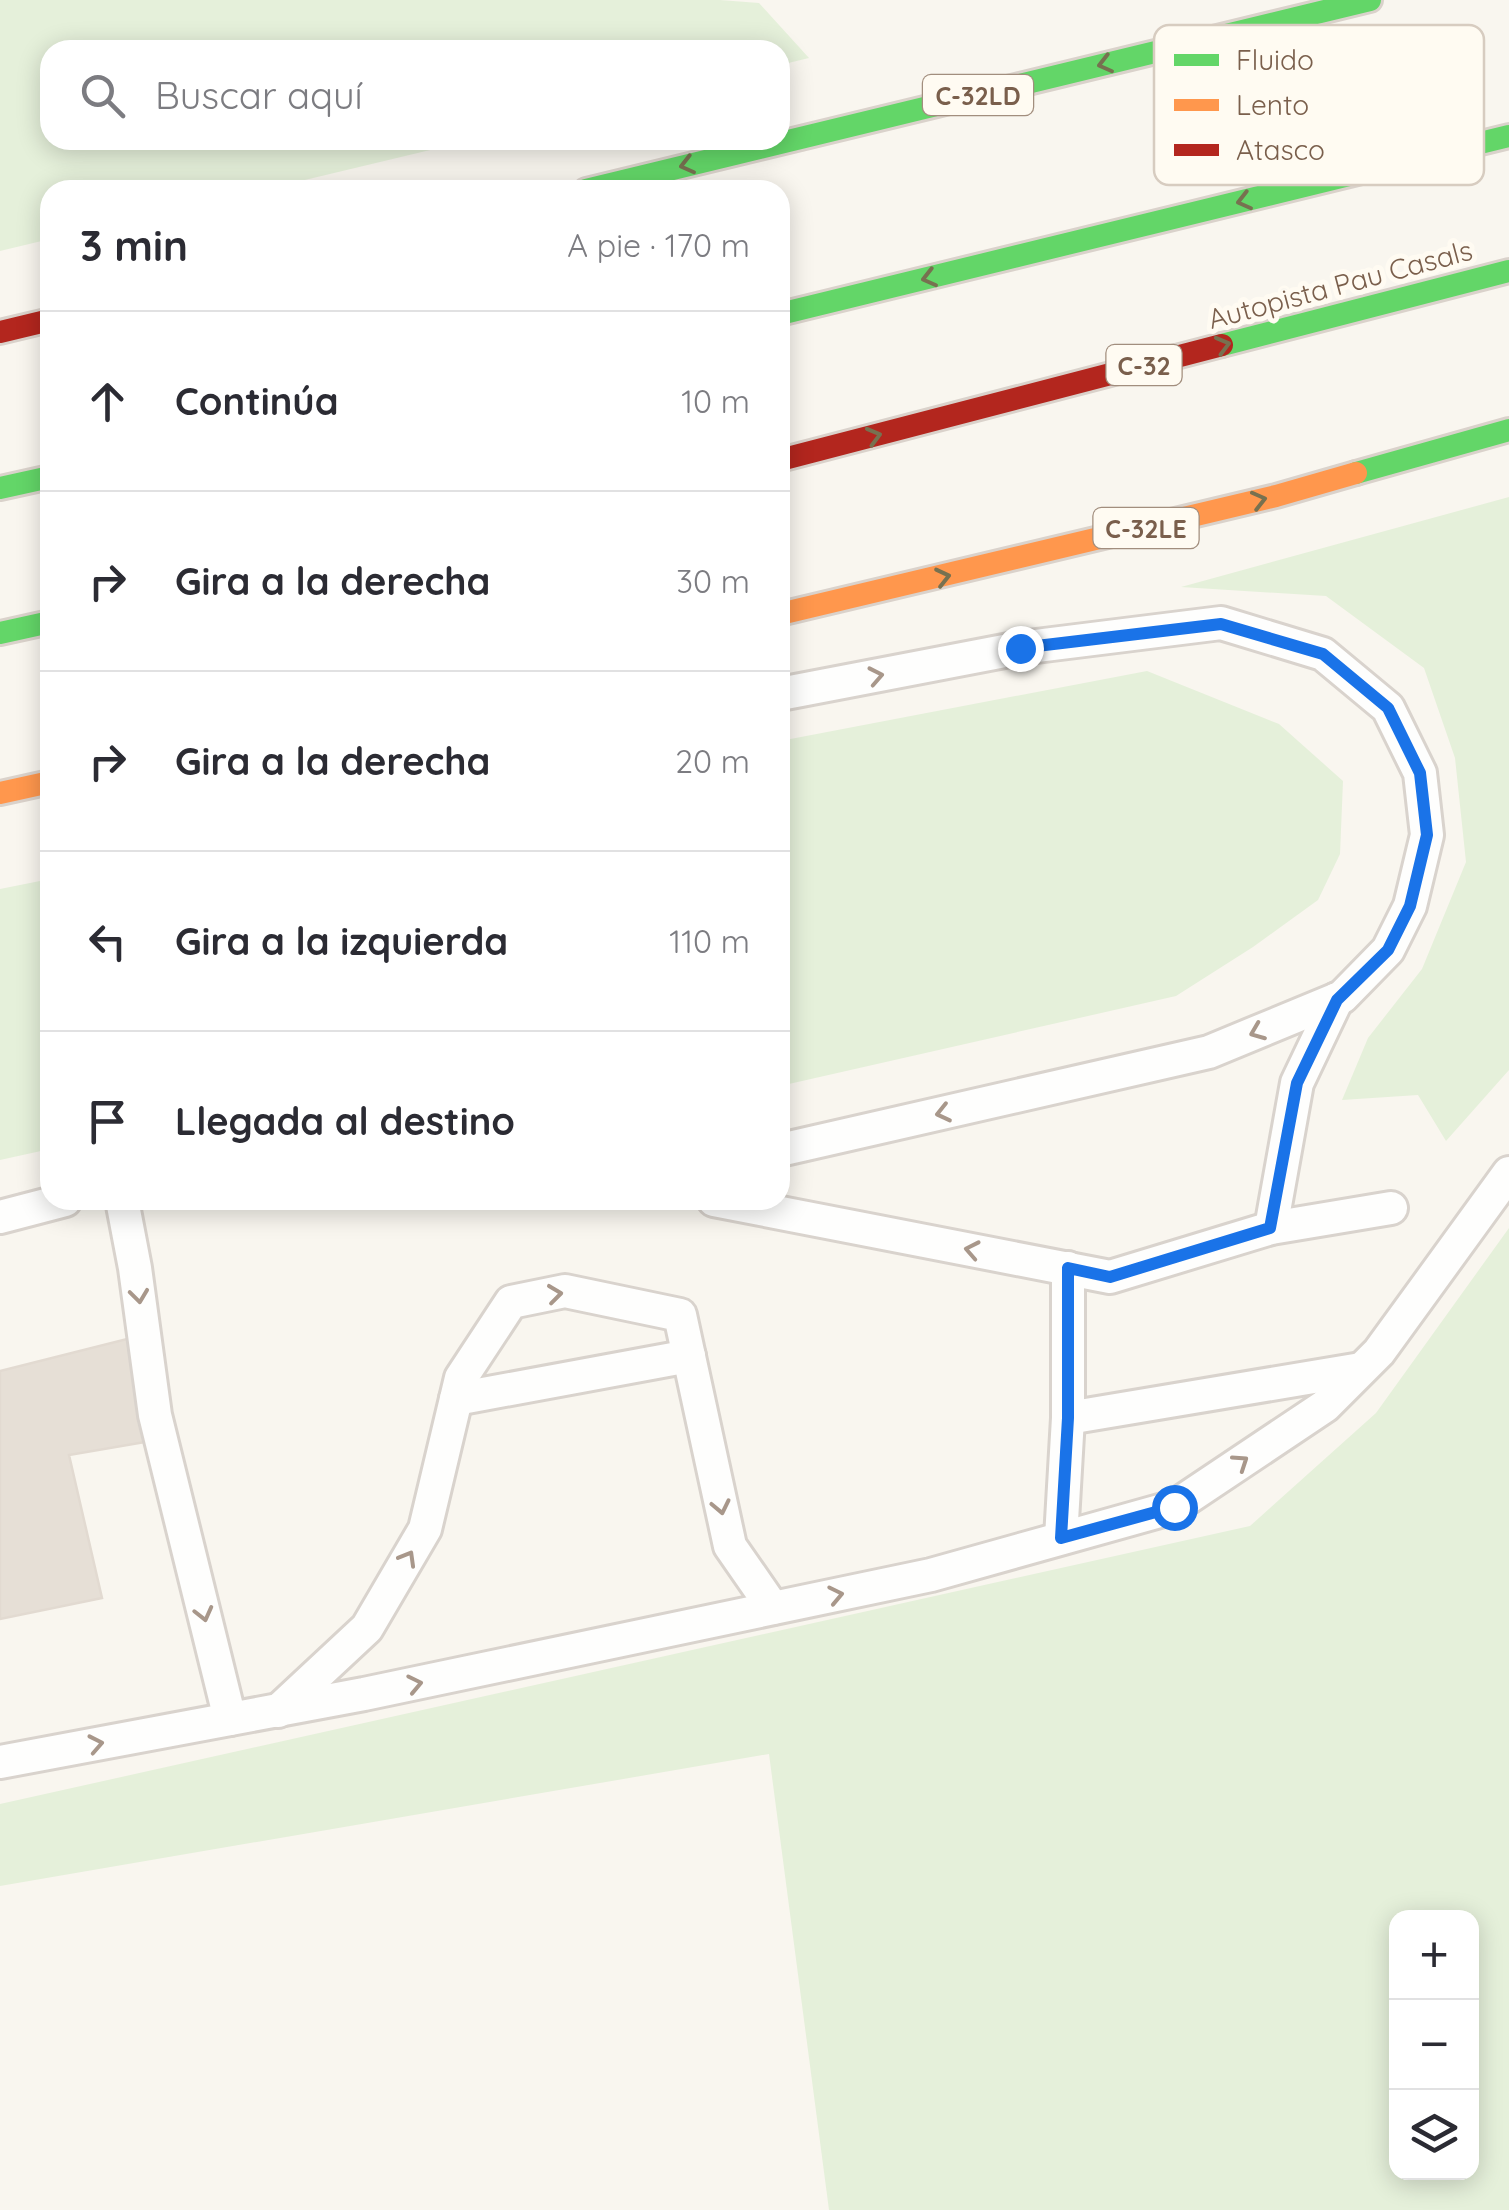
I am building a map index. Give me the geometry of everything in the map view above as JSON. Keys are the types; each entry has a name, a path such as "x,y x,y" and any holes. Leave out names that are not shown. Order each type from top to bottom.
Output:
{"highway":[{"name":"C-32LD","path":"1267,25 1370,0"},
{"name":"C-32LD","path":"790,141 1154,52"},
{"path":"1484,142 1509,136"},
{"name":"C-32LD","path":"627,180 751,150"},
{"path":"790,312 1308,185"},
{"name":"Autopista Pau Casals","path":"790,457 1509,271"},
{"path":"0,332 40,322"},
{"name":"C-32LE","path":"790,612 1276,496 1509,430"},
{"path":"0,488 40,479"},
{"path":"0,633 40,624"},
{"path":"0,794 40,784"}],"lane":[{"path":"790,692 1020,648 1221,624 1323,654 1388,708 1420,773 1427,835 1410,906 1388,950 1337,1000 1297,1083 1270,1228"},
{"path":"0,808 40,802"},
{"path":"790,1148 1209,1052 1337,1000"},
{"path":"0,1762 278,1711 931,1575 1174,1507 1325,1406 1379,1352 1509,1173"},
{"path":"0,1218 40,1207"},
{"path":"766,1210 1110,1277 1270,1228 1391,1208"},
{"path":"124,1210 136,1268 155,1415 230,1719"},
{"path":"1061,1538 1068,1418 1068,1268"},
{"path":"278,1711 367,1628 424,1530 461,1378 511,1302 566,1291 680,1314 730,1546 773,1608"},
{"path":"456,1399 689,1356"},
{"path":"1068,1418 1361,1369"}],"green space":[{"path":"0,0 720,0 759,3 809,58 790,63 790,40 40,40 40,150 430,150 305,180 40,180 40,241 0,251"},
{"path":"1509,497 1509,1070 1446,1141 1418,1095 1342,1100 1368,1038 1422,969 1466,862 1455,758 1424,668 1326,596 1181,587"},
{"path":"1147,671 1279,724 1343,781 1340,854 1318,900 1176,996 790,1084 790,739"},
{"path":"40,881 40,1151 0,1160 0,889"},
{"path":"1509,1228 1509,2210 829,2210 769,1754 0,1886 0,1804 1250,1526 1376,1413"}],"building":[{"path":"131,1338 151,1441 69,1455 102,1598 0,1619 0,1371"}],"traffic: fast":[{"path":"1267,25 1370,0"},
{"path":"790,141 1154,52"},
{"path":"1484,142 1509,136"},
{"path":"627,180 751,150"},
{"path":"790,312 1308,185"},
{"path":"1222,345 1509,271"},
{"path":"1356,473 1509,430"},
{"path":"0,488 40,479"},
{"path":"0,633 40,624"}],"traffic: slow":[{"path":"790,612 1276,496 1356,473"},
{"path":"0,793 40,784"}],"traffic: jam":[{"path":"0,332 40,322"},
{"path":"790,457 1222,345"}],"route":[{"path":"1020,648 1221,624 1323,654 1388,708 1420,773 1427,835 1410,906 1388,950 1337,1000 1297,1083 1270,1228 1110,1277 1068,1268 1068,1418 1061,1538 1174,1507"}]}
